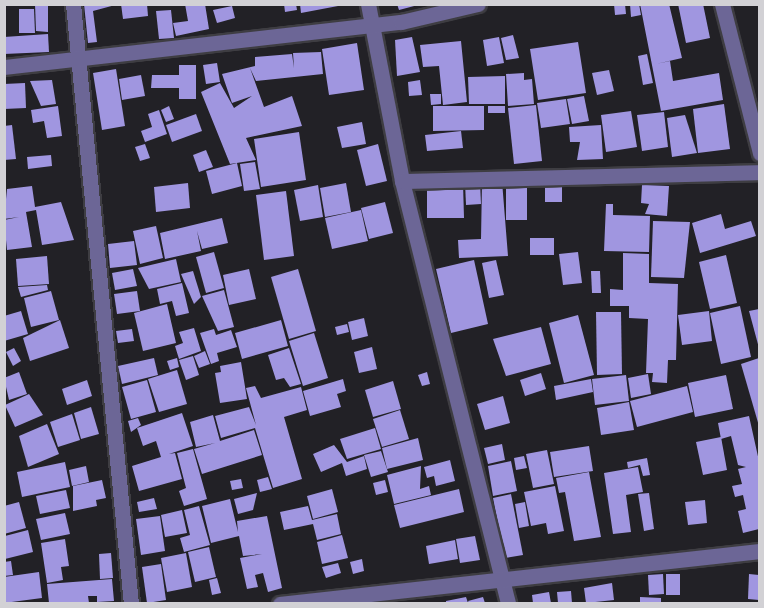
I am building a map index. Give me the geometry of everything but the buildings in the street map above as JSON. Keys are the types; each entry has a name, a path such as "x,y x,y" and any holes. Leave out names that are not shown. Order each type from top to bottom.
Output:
{"street":[{"path":"74,4 77,60 131,603"},
{"path":"368,4 402,181 508,603"},
{"path":"4,67 372,24 478,4"},
{"path":"722,4 759,153"},
{"path":"402,181 759,172"},
{"path":"280,603 502,581 759,551"}]}
